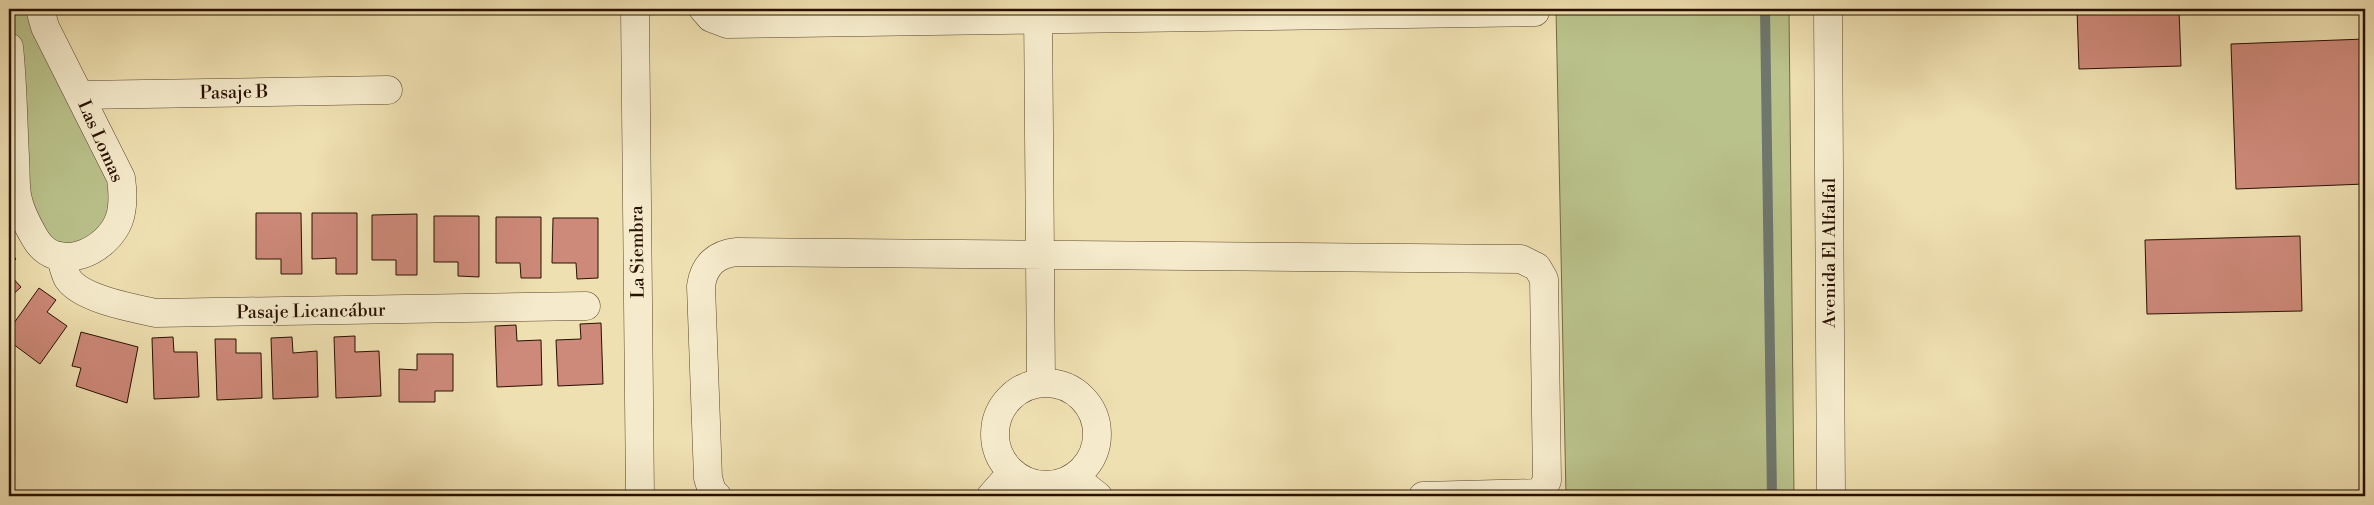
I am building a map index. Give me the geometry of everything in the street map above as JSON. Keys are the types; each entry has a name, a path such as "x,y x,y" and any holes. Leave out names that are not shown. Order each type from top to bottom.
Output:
{"street":[{"name":"Las Lomas","path":"40,9 46,27 121,178 122,205 119,221 111,234 100,246 87,254 74,257 60,256"},
{"name":"La Siembra","path":"635,9 640,496"},
{"path":"704,9 711,18 727,24 1038,14 1535,12 1535,9"},
{"name":"Avenida El Alfalfal","path":"1828,9 1831,496"},
{"path":"1038,14 1041,382"},
{"path":"9,47 17,196 35,239 50,252 60,256"},
{"name":"Pasaje B","path":"80,95 388,90"},
{"path":"717,496 712,490 708,478 701,286 706,268 713,260 724,253 1521,259 1536,267 1544,279 1547,481 1539,493 1423,496"},
{"name":"Pasaje Licancábur","path":"60,256 68,278 80,290 124,306 156,313 586,306"},
{"path":"1041,382 1058,383 1074,390 1087,402 1095,418 1098,434 1094,451 1087,466 1074,477 1059,484 1042,485 1026,482 1012,472 1001,460 995,444 994,427 1000,411 1010,397 1024,387 1041,382"},
{"path":"991,496 1012,472"},
{"path":"1074,477 1098,496"}],"green space":[{"path":"9,9 31,9 107,169 114,204 104,231 62,248 41,234 24,195 16,47"},
{"path":"1556,9 1789,9 1794,496 1566,496"}],"building":[{"path":"2077,9 2179,9 2181,66 2079,69"},
{"path":"2365,39 2365,184 2236,189 2231,44"},
{"path":"256,213 301,213 302,274 281,274 281,259 256,259"},
{"path":"312,213 357,213 357,274 336,274 336,258 312,259"},
{"path":"417,214 417,275 396,275 396,260 372,260 372,215"},
{"path":"434,216 479,216 479,277 458,276 458,262 434,262"},
{"path":"496,217 541,217 541,278 521,278 520,263 496,263"},
{"path":"553,218 598,218 598,278 577,279 576,263 552,263"},
{"path":"2300,236 2302,311 2147,314 2145,240"},
{"path":"9,251 16,259 9,265"},
{"path":"9,274 21,287 9,298"},
{"path":"39,288 56,300 47,312 67,326 40,364 9,341 9,330"},
{"path":"601,323 603,384 558,386 556,340 581,339 580,324"},
{"path":"516,325 517,341 541,340 542,385 497,387 495,326"},
{"path":"81,332 138,347 127,403 76,386 81,368 72,366"},
{"path":"355,336 355,352 379,351 381,396 336,398 334,337"},
{"path":"173,337 174,352 197,352 199,397 154,399 152,338"},
{"path":"292,337 293,353 317,351 318,397 273,399 271,338"},
{"path":"215,339 236,339 236,353 261,353 262,398 217,400"},
{"path":"417,354 453,354 453,391 435,391 435,402 399,402 399,369 417,370"}],"waterway":[{"path":"1765,9 1772,496"}]}
